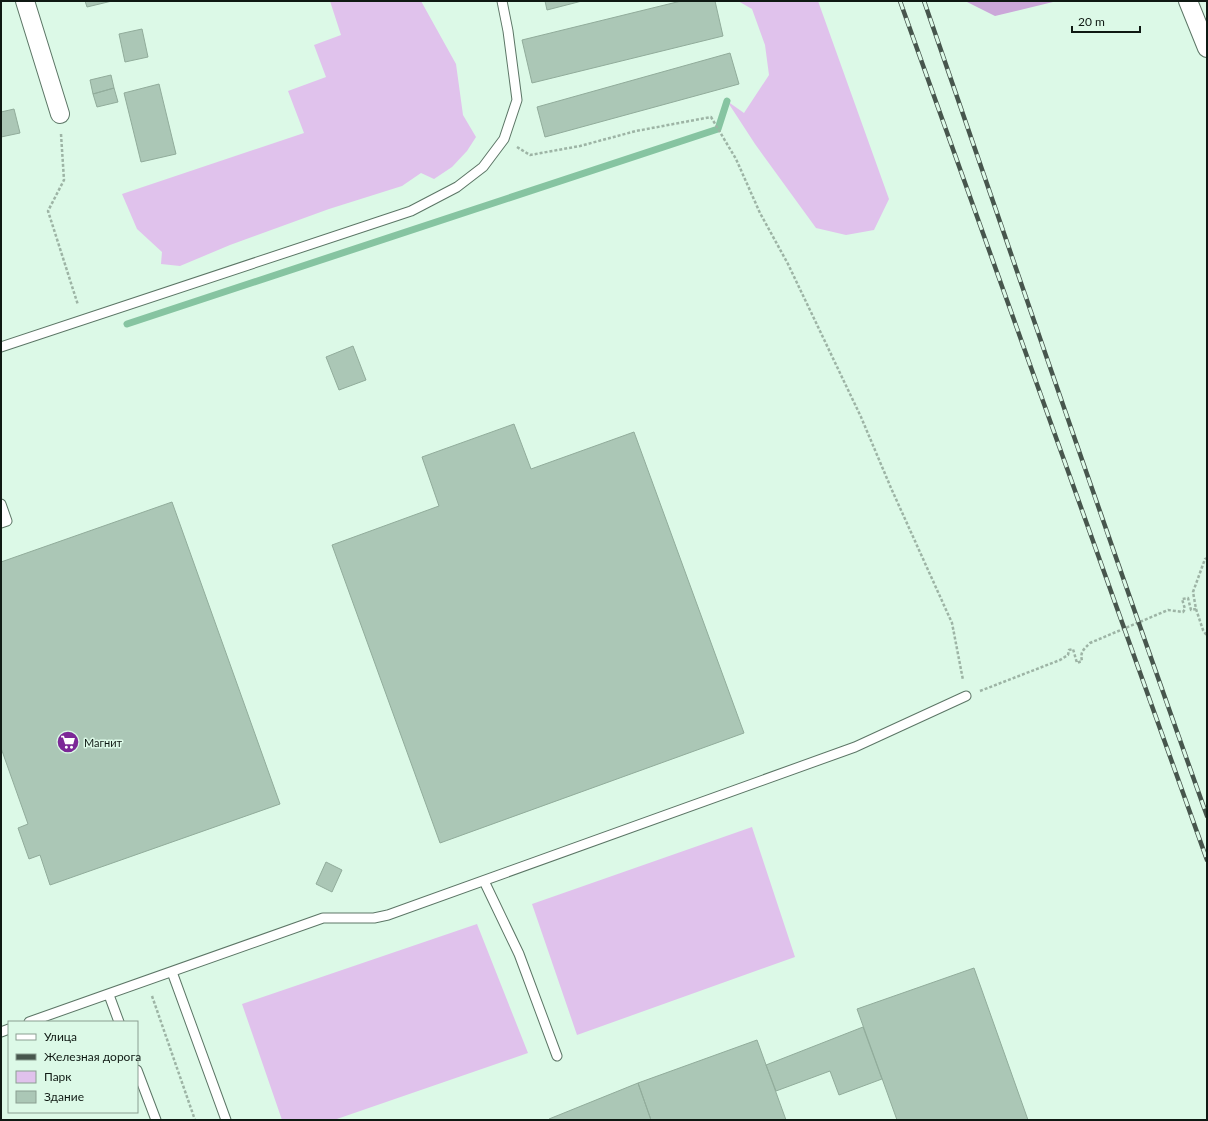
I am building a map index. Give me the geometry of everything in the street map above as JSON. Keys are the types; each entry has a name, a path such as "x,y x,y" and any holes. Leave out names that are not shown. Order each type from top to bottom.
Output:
{"street":[{"path":"25,1 60,114"},
{"path":"1188,1 1207,48"}],"lane":[{"path":"1,347 411,210 457,187 484,167 504,139 517,100 508,31 502,1"},
{"path":"1,504 3,524"},
{"path":"32,1021 323,918 374,918 388,915 855,748 966,696"},
{"path":"484,881 519,954 557,1056"},
{"path":"172,972 226,1120"},
{"path":"109,995 119,1021"},
{"path":"138,1073 156,1120"}],"path":[{"path":"60,114 64,180 48,211 84,320"},
{"path":"504,139 530,155 580,146 636,131 711,117 736,159 760,213 788,264 861,417 890,488 952,623 966,696 1060,660 1068,655 1069,650 1073,649 1077,663 1082,662 1082,651 1090,643 1168,610 1183,612 1185,609 1182,599 1188,598 1191,610 1196,609"},
{"path":"1207,558 1205,559 1193,592 1196,609 1203,630 1207,636"},
{"path":"146,981 195,1120"}],"green space":[{"path":"330,1 421,1 456,64 463,115 476,137 467,151 452,167 434,179 421,173 402,186 329,209 230,245 180,266 161,264 162,252 137,229 122,194 304,133 288,91 326,77 314,45 341,35"},
{"path":"738,1 818,1 889,199 874,230 846,235 816,228 755,144 727,101 744,113 769,75 765,45 752,9"},
{"path":"752,827 795,957 577,1035 532,904"},
{"path":"477,924 528,1053 334,1120 282,1120 242,1004"}],"shaded area":[{"path":"965,1 1053,1 1053,2 995,16"}],"building":[{"path":"85,1 112,1 87,7"},
{"path":"545,1 582,1 547,10"},
{"path":"681,1 715,1 723,36 532,83 522,40"},
{"path":"142,29 148,57 125,62 119,34"},
{"path":"730,53 739,84 545,137 537,107"},
{"path":"111,75 114,88 93,94 90,80"},
{"path":"159,84 176,154 141,162 124,93"},
{"path":"114,88 118,102 97,107 93,94"},
{"path":"14,109 20,133 1,137 1,112"},
{"path":"353,346 366,380 339,390 326,357"},
{"path":"514,424 531,469 634,432 744,733 440,843 332,545 439,506 422,457"},
{"path":"172,502 280,804 50,885 40,855 29,859 18,828 28,824 1,748 1,562"},
{"path":"326,862 342,870 332,892 316,884"},
{"path":"974,968 1028,1120 897,1120 857,1009"},
{"path":"863,1027 882,1079 839,1095 830,1071 776,1091 766,1065"},
{"path":"757,1040 786,1120 651,1120 638,1083"},
{"path":"638,1083 651,1120 549,1120 549,1119"}],"waterway":[{"path":"127,324 718,129 727,101"}],"railway":[{"path":"900,1 1207,860"},
{"path":"924,1 1207,816"}],"place":[{"name":"Магнит","path":"68,742"}]}
